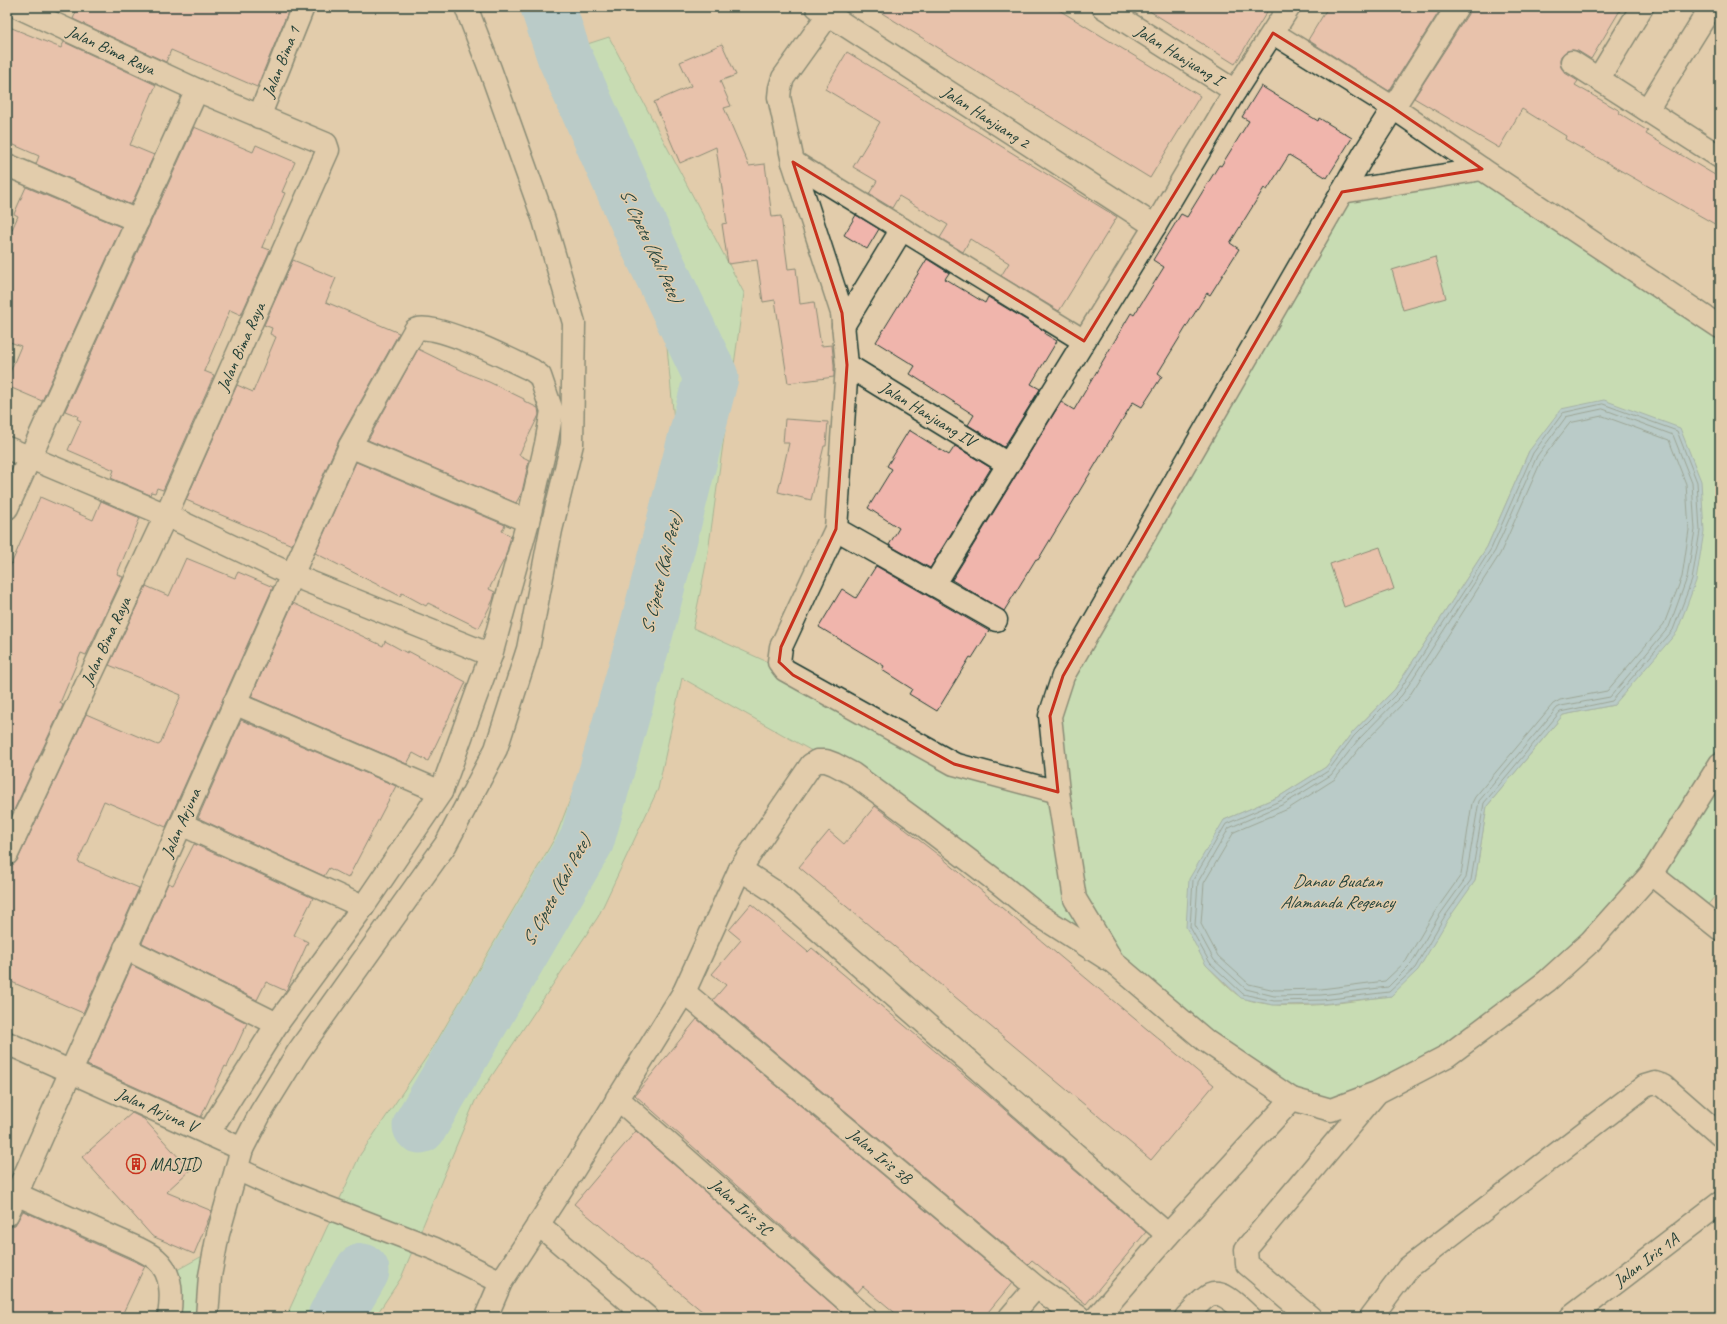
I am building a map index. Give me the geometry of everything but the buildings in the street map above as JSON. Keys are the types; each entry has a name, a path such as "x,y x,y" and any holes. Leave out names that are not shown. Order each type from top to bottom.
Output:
{"street":[{"name":"Jalan Bima Raya","path":"7,854 166,515 328,150 326,144 197,90 18,7"},
{"name":"Jalan Bima 1","path":"259,117 303,7"},
{"path":"207,1317 210,1276 218,1234 240,1159 261,1112 298,1052 446,844 496,749 528,650 551,530 572,444 574,323 544,220 490,69 466,7"},
{"name":"Jalan Hanjuang I","path":"1103,7 1235,91"},
{"path":"934,585 1155,226 1235,91 1289,7"},
{"path":"1113,962 1076,899 1058,792 1050,716 1063,676 1389,112 1457,7"},
{"path":"1599,78 1642,7"},
{"path":"1647,110 1711,7"},
{"path":"822,11 783,78 779,97 793,162 842,313 848,365 836,529 781,647 780,662 785,670 954,764 1058,792"},
{"name":"Jalan Hanjuang 2","path":"822,11 1155,226"},
{"path":"1270,37 1482,169 1720,327"},
{"path":"1572,62 1720,157"},
{"path":"7,508 197,90"},
{"path":"793,162 1084,342"},
{"path":"7,165 138,222"},
{"path":"1342,192 1482,169"},
{"path":"843,326 902,229"},
{"name":"Jalan Arjuna","path":"7,1215 234,703 350,446 415,330 424,328 471,341 532,370 540,376 552,411 528,521 491,655 441,792 363,907 277,1024 208,1134"},
{"name":"Jalan Hanjuang IV","path":"848,365 1008,464"},
{"path":"350,446 528,521"},
{"path":"7,448 166,515 292,575 491,655"},
{"path":"836,529 996,620"},
{"path":"234,703 441,792"},
{"path":"486,1317 502,1282 684,992 740,869 811,765 817,762 826,761 853,774 1000,884 1037,914 1113,962 1206,1041 1292,1099 1331,1110 1376,1093 1447,1056 1547,981 1590,942 1651,874 1720,764"},
{"path":"181,824 363,907"},
{"path":"740,869 775,892 1168,1235"},
{"path":"1651,874 1720,930"},
{"path":"126,948 277,1024"},
{"name":"Jalan Iris 3B","path":"684,992 1036,1287 1079,1317"},
{"name":"Jalan Arjuna V","path":"7,1043 208,1134 282,1190 317,1202 435,1249 502,1282"},
{"path":"1372,1317 1408,1268 1645,1086 1655,1083 1664,1086 1720,1135"},
{"path":"1310,1317 1247,1264 1246,1249 1376,1093"},
{"name":"Jalan Iris 3C","path":"617,1098 865,1317"},
{"path":"1097,1317 1168,1235 1292,1099"},
{"path":"16,1194 139,1249 156,1259 168,1275 172,1301 169,1317"},
{"name":"Jalan Iris 1A","path":"1571,1317 1720,1203"},
{"path":"538,1224 647,1317"},
{"path":"1010,1317 1036,1287"},
{"path":"1186,1317 1209,1296 1216,1294 1224,1295 1250,1317"}],"highlighted area":[{"path":"1273,33 1392,107 1482,169 1342,192 1063,676 1050,716 1058,792 954,764 793,675 779,662 781,647 836,529 847,365 842,313 793,162 1084,341"}],"green space":[{"path":"609,37 744,293 707,559 693,628 785,670 954,764 1058,792 1050,716 1342,192 1482,169 1720,327 1720,890 1700,914 1651,874 1447,1056 1331,1110 1292,1099 853,774 682,678 658,789 598,917 475,1101 401,1278 375,1317 286,1317 360,1155 434,1046 556,836 611,694 655,531 674,421 666,336 538,60","holes":["1529,451 1614,705 1563,715 1487,806 1475,881 1391,996 1317,1005 1297,1006 1260,1003 1239,996 1206,965 1224,820 1280,796 1326,767 1351,734 1395,689 1487,547"]},
{"path":"215,1249 207,1317 170,1317 168,1275"}],"water":[{"name":"Danau Buatan Alamanda Regency","path":"1604,400 1680,428 1701,481 1704,531 1696,581 1677,632 1614,705 1563,715 1487,806 1475,881 1447,921 1418,970 1391,996 1322,1004 1273,1005 1241,998 1206,965 1186,927 1189,879 1224,820 1280,796 1326,767 1351,734 1395,689 1487,547 1529,451 1561,409"}],"waterway":[{"name":"S. Cipete (Kali Pete)","path":"420,1126 587,840 647,628 711,377 649,247 564,55 548,7"},
{"name":"S. Cipete (Kali Pete)","path":"335,1317 362,1271"}],"place":[{"name":"MASJID","path":"136,1164"}]}
